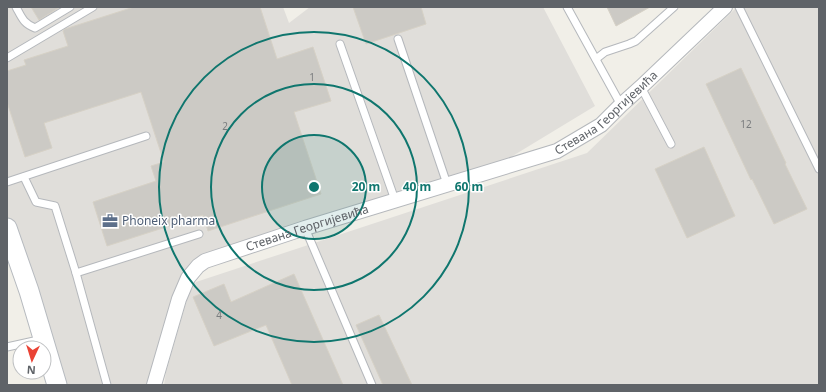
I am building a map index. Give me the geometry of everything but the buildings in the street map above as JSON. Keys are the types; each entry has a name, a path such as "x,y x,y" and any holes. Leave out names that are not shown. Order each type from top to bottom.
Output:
{"street":[{"name":"Стевана Георгијевића","path":"154,385 179,299 188,278 198,266 205,261 305,228 557,151 601,125 724,7"},
{"path":"7,228 29,291 57,385"}],"lane":[{"path":"16,7 24,21 28,25 35,28 70,7"},
{"path":"7,58 93,7"},
{"path":"567,7 621,105"},
{"path":"596,59 605,52 636,41 674,7"},
{"path":"739,7 819,170"},
{"path":"398,39 447,184"},
{"path":"340,44 395,200"},
{"path":"642,87 671,144"},
{"path":"7,182 146,136"},
{"path":"24,177 36,202 55,206 76,273 107,385"},
{"path":"305,228 372,385"},
{"path":"76,273 199,234"},
{"path":"7,347 43,339"}],"shaded area":[{"path":"7,7 283,7 289,23 310,7 543,7 595,106 486,172 198,266 154,385 57,385 52,369 52,340 43,340 7,227"},
{"path":"737,7 819,7 819,385 164,385 166,372 188,296 196,282 587,153"}],"place":[{"name":"Phoneix pharma","path":"110,221"}]}
